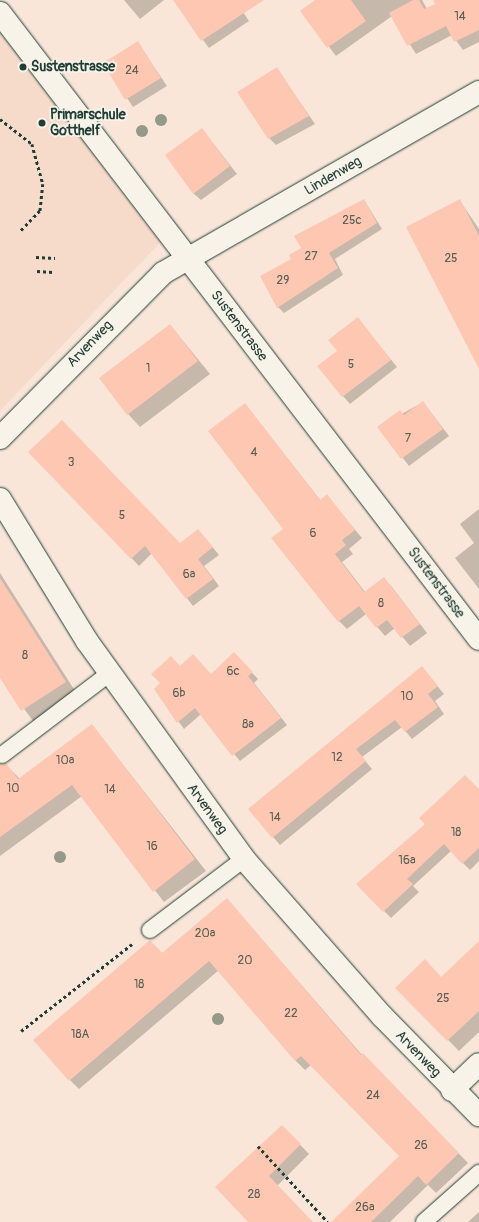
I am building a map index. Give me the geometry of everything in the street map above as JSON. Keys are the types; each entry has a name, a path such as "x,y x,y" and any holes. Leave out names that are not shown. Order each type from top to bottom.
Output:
{"street":[{"name":"Sustenstrasse","path":"0,13 479,639"},
{"name":"Lindenweg","path":"186,257 479,92"},
{"name":"Arvenweg","path":"0,438 143,290 186,257"},
{"name":"Arvenweg","path":"0,499 110,673 244,859 382,1016 452,1090 479,1116"},
{"name":"Arvenweg","path":"452,1090 479,1064"}],"lane":[{"path":"2,755 110,673"},
{"path":"150,930 244,859"},
{"path":"424,1222 479,1173"}],"path":[{"path":"0,119 32,144 37,153 43,184 40,211 20,232"},
{"path":"36,257 55,258"},
{"path":"37,271 53,272"},
{"path":"21,1031 150,930"},
{"path":"258,1146 328,1222"}],"shaded area":[{"name":"Primarschule Gotthelf","path":"0,13 169,233 0,411"}],"building":[{"path":"173,0 264,0 201,41"},
{"path":"315,0 351,0 366,21 327,48 300,11"},
{"path":"413,0 419,0 424,9 435,4 433,0 479,0 479,30 454,42 446,26 407,46 389,13"},
{"path":"138,41 161,78 125,100 103,63"},
{"path":"277,67 309,116 268,139 237,92"},
{"path":"202,128 230,166 193,194 165,155"},
{"path":"364,199 377,223 329,253 338,268 277,308 260,276 291,259 289,255 301,248 294,236"},
{"path":"460,199 479,236 479,369 406,227"},
{"path":"358,317 391,360 342,397 317,366 337,351 328,340"},
{"path":"170,324 198,361 127,415 99,378"},
{"path":"423,401 443,429 401,459 377,427 400,410 404,415"},
{"path":"245,403 320,500 327,494 355,530 342,540 346,545 335,554 364,592 384,577 420,624 401,638 387,620 376,628 359,606 338,622 271,538 283,529 208,431"},
{"path":"62,420 180,543 198,529 213,547 198,559 213,579 186,599 145,546 131,559 28,452"},
{"path":"0,578 66,682 21,711 0,678"},
{"path":"234,652 253,672 248,676 281,718 232,756 195,708 177,723 154,689 160,683 151,674 171,656 180,666 193,654 211,674"},
{"path":"422,666 438,686 428,694 438,707 405,732 395,720 356,749 366,761 272,838 248,809"},
{"path":"92,724 195,859 153,892 72,785 0,837 0,764 6,763 18,779"},
{"path":"465,775 479,789 479,848 462,864 444,844 407,879 413,884 383,912 356,884 425,824 419,818"},
{"path":"227,898 361,1055 363,1053 459,1153 426,1185 418,1176 371,1222 331,1222 399,1156 301,1056 295,1061 209,961 69,1081 33,1040 150,940 162,953"},
{"path":"479,941 479,1011 447,1041 395,988 425,959 441,977"},
{"path":"282,1125 301,1144 269,1176 313,1222 248,1222 215,1187"}],"place":[{"name":"Sustenstrasse","path":"23,67"},
{"name":"Primarschule Gotthelf","path":"42,123"}]}
